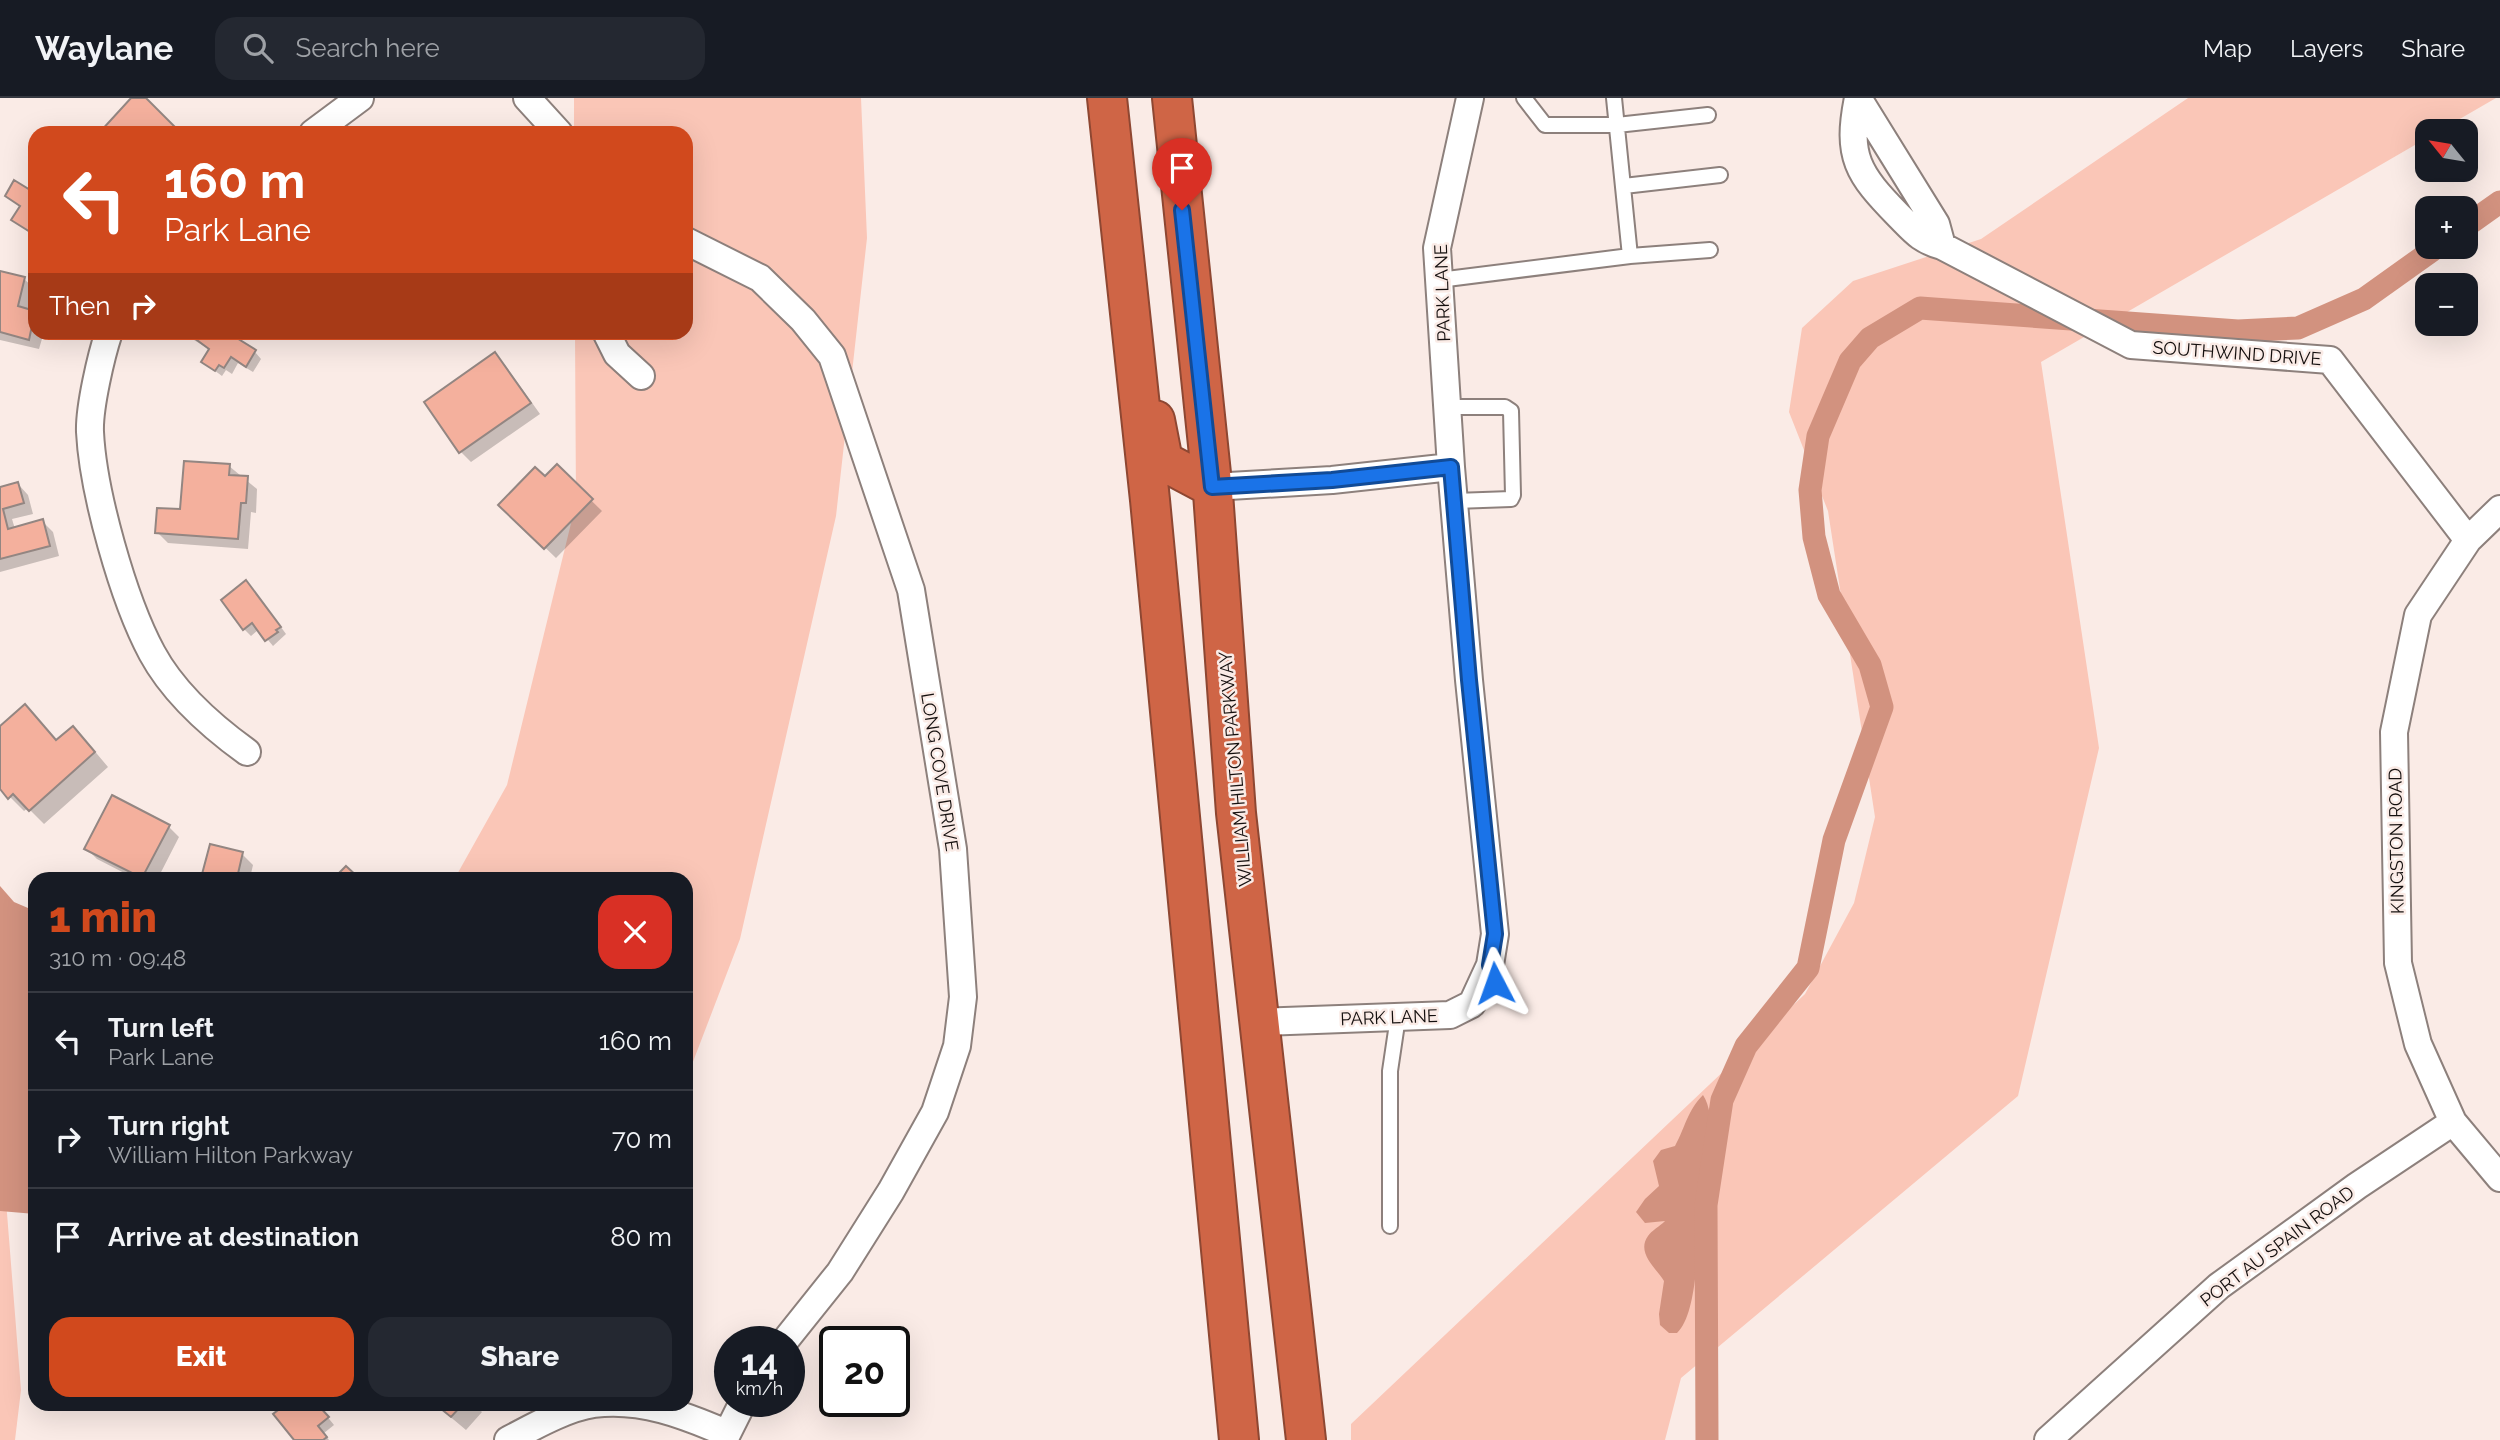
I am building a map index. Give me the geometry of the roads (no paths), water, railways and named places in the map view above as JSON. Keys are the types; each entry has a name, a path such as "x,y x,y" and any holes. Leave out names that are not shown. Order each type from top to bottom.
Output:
{"highway":[{"path":"1107,98 1150,500 1239,1440"},
{"name":"WILLIAM HILTON PARKWAY","path":"1172,98 1212,487 1237,813 1306,1440"},
{"path":"1128,295 1163,461 1212,487"}],"street":[{"path":"322,126 360,98"},
{"path":"527,98 553,126"},
{"name":"PARK LANE","path":"1260,1022 1450,1016 1472,1004 1492,974 1495,934 1451,467 1437,248 1470,98"},
{"name":"SOUTHWIND DRIVE","path":"1858,98 1853,141 1861,173 1870,187 1923,241 1942,246 2132,345 2330,360 2468,540"},
{"name":"SOUTHWIND DRIVE","path":"1858,98 1936,224 1942,246"},
{"name":"LONG COVE DRIVE","path":"693,244 760,278 803,320 832,356 911,590 953,849 963,998 957,1046 935,1112 891,1191 840,1272 797,1326"},
{"path":"106,340 90,430 96,479 111,544 132,607 152,654 181,692 210,725 247,752"},
{"path":"610,340 617,354 641,376"},
{"path":"1212,487 1332,480 1451,467"},
{"name":"KINGSTON ROAD","path":"2500,509 2468,540 2418,615 2394,732 2398,962 2418,1044 2453,1122 2500,1178"},
{"name":"PORT AU SPAIN ROAD","path":"2048,1440 2219,1286 2357,1186 2453,1122"},
{"path":"508,1440 545,1421 573,1411"},
{"path":"666,1411 686,1416 725,1436 735,1417"}],"lane":[{"path":"1524,98 1545,125 1616,125 1708,116"},
{"path":"1614,98 1630,256"},
{"path":"1624,186 1720,175"},
{"path":"1439,280 1630,256 1710,250"},
{"path":"1448,407 1505,407 1511,411 1511,499 1454,501"},
{"path":"1390,1226 1390,1071 1398,1017"}],"waterway":[{"path":"2478,218 2500,202"},
{"path":"1707,1440 1706,1205 1722,1100 1746,1046 1808,968 1834,840 1882,707 1870,665 1829,595 1814,537 1810,490 1818,436 1850,361 1870,338 1920,308 2238,331 2298,328 2364,299 2420,259"}]}
